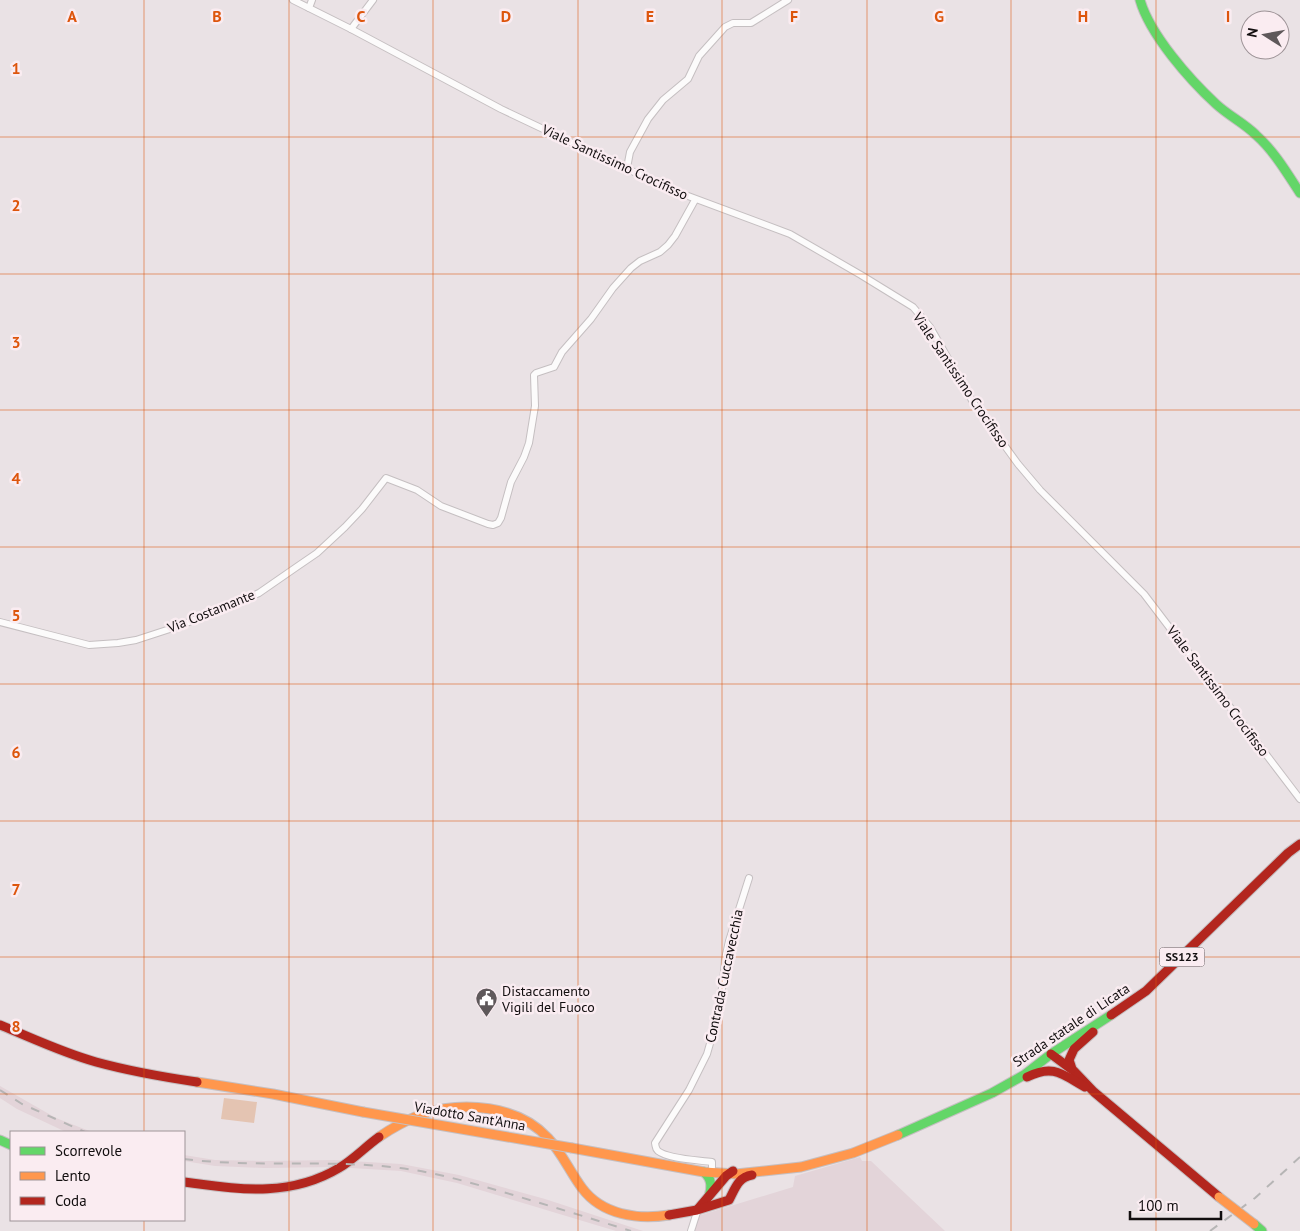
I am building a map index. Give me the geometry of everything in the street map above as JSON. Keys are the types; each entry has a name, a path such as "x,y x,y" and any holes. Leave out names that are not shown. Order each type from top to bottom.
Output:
{"main road":[{"path":"1140,0 1143,11 1158,37 1184,70 1217,105 1257,136 1278,160 1300,193"},
{"name":"Strada statale di Licata","path":"815,1162 853,1153 889,1139 992,1093 1024,1075 1051,1054 1146,991 1281,860 1300,844"},
{"path":"1072,1069 1069,1060 1074,1048 1112,1015"},
{"name":"Viadotto Sant'Anna","path":"0,1026 64,1052 139,1073 273,1094 363,1112 643,1160 656,1160 708,1168"},
{"path":"1051,1054 1072,1069 1094,1092 1262,1231"},
{"path":"1051,1054 1053,1064 1060,1073"},
{"path":"992,1093 1005,1092 1039,1070 1050,1068 1094,1092"},
{"path":"185,1182 273,1189 298,1184 338,1169 395,1126 414,1116 431,1110 454,1107 506,1112 531,1123 549,1136 581,1187 599,1204 618,1213 640,1217 668,1215 726,1201 744,1176 801,1167 815,1162"},
{"path":"708,1168 750,1168 815,1162"},
{"path":"698,1209 728,1173 762,1170 777,1166"},
{"path":"708,1168 724,1171 732,1176 734,1190"},
{"path":"708,1168 711,1192 718,1198 726,1201"},
{"path":"728,1173 763,1172"}],"street":[{"name":"Viale Santissimo Crocifisso","path":"293,0 500,108 627,168 695,200 790,234 913,307 921,314 930,327 973,402 1018,464 1040,490 1144,594 1300,799"},
{"path":"309,8 312,0"},
{"path":"351,29 373,0"},
{"path":"627,168 630,152 648,119 663,100 688,79 699,56 725,27 733,23 751,23 788,0"},
{"name":"Via Costamante","path":"0,622 89,645 136,640 176,627 230,606 259,592 317,553 362,509 386,478 417,490 441,506 488,524 498,523 502,518 511,482 529,443 535,406 534,375 554,366 562,352 631,268 640,261 660,252 668,245 695,200"},
{"name":"Contrada Cuccavecchia","path":"708,1168 712,1162 668,1155 658,1151 655,1143 689,1090 707,1054 715,1026 729,941 749,878"},
{"path":"691,1231 698,1209"}],"shaded area":[{"path":"0,1086 56,1118 89,1131 64,1131 17,1109 0,1098"},
{"path":"224,1098 257,1102 254,1123 221,1119"},
{"path":"185,1155 215,1160 334,1160 401,1164 459,1175 545,1199 643,1231 616,1231 457,1183 401,1171 334,1167 264,1168 215,1166 185,1161"},
{"path":"860,1157 862,1161 871,1161 945,1231 694,1231 698,1216 793,1187 795,1176"}],"railway":[{"path":"0,1090 22,1104 83,1131"},
{"path":"1210,1231 1255,1198 1300,1157"},
{"path":"185,1159 238,1163 373,1165 437,1174 473,1183 631,1231"}],"traffic: fast":[{"path":"1140,0 1152,28 1183,70 1216,104 1263,141 1280,162 1300,193"},
{"path":"898,1135 992,1093 1024,1075 1051,1054 1111,1015"},
{"path":"0,1140 10,1145"},
{"path":"704,1172 709,1177 711,1183 709,1196"},
{"path":"1254,1224 1262,1231"}],"traffic: slow":[{"path":"197,1082 273,1094 363,1112"},
{"path":"379,1137 411,1119 438,1110 472,1107 506,1112 536,1127 548,1138 558,1150 582,1188 600,1204 610,1210 633,1216 669,1215"},
{"path":"363,1112 572,1148"},
{"path":"572,1148 704,1172 736,1174 801,1167 853,1153 898,1135"},
{"path":"1219,1197 1254,1224"}],"traffic: jam":[{"path":"1111,1015 1146,991 1288,853 1300,844"},
{"path":"0,1025 60,1050 96,1062 146,1074 197,1082"},
{"path":"1093,1032 1074,1049 1069,1060 1072,1069 1094,1092 1219,1197"},
{"path":"1051,1054 1071,1069"},
{"path":"1027,1077 1044,1071 1057,1072 1085,1087"},
{"path":"185,1182 244,1189 263,1189 301,1184 320,1178 339,1168 379,1137"},
{"path":"698,1209 726,1176 733,1171"},
{"path":"669,1215 697,1210 729,1200 740,1181 752,1175"}],"place":[{"name":"Distaccamento Vigili del Fuoco","path":"486,1018"}]}
